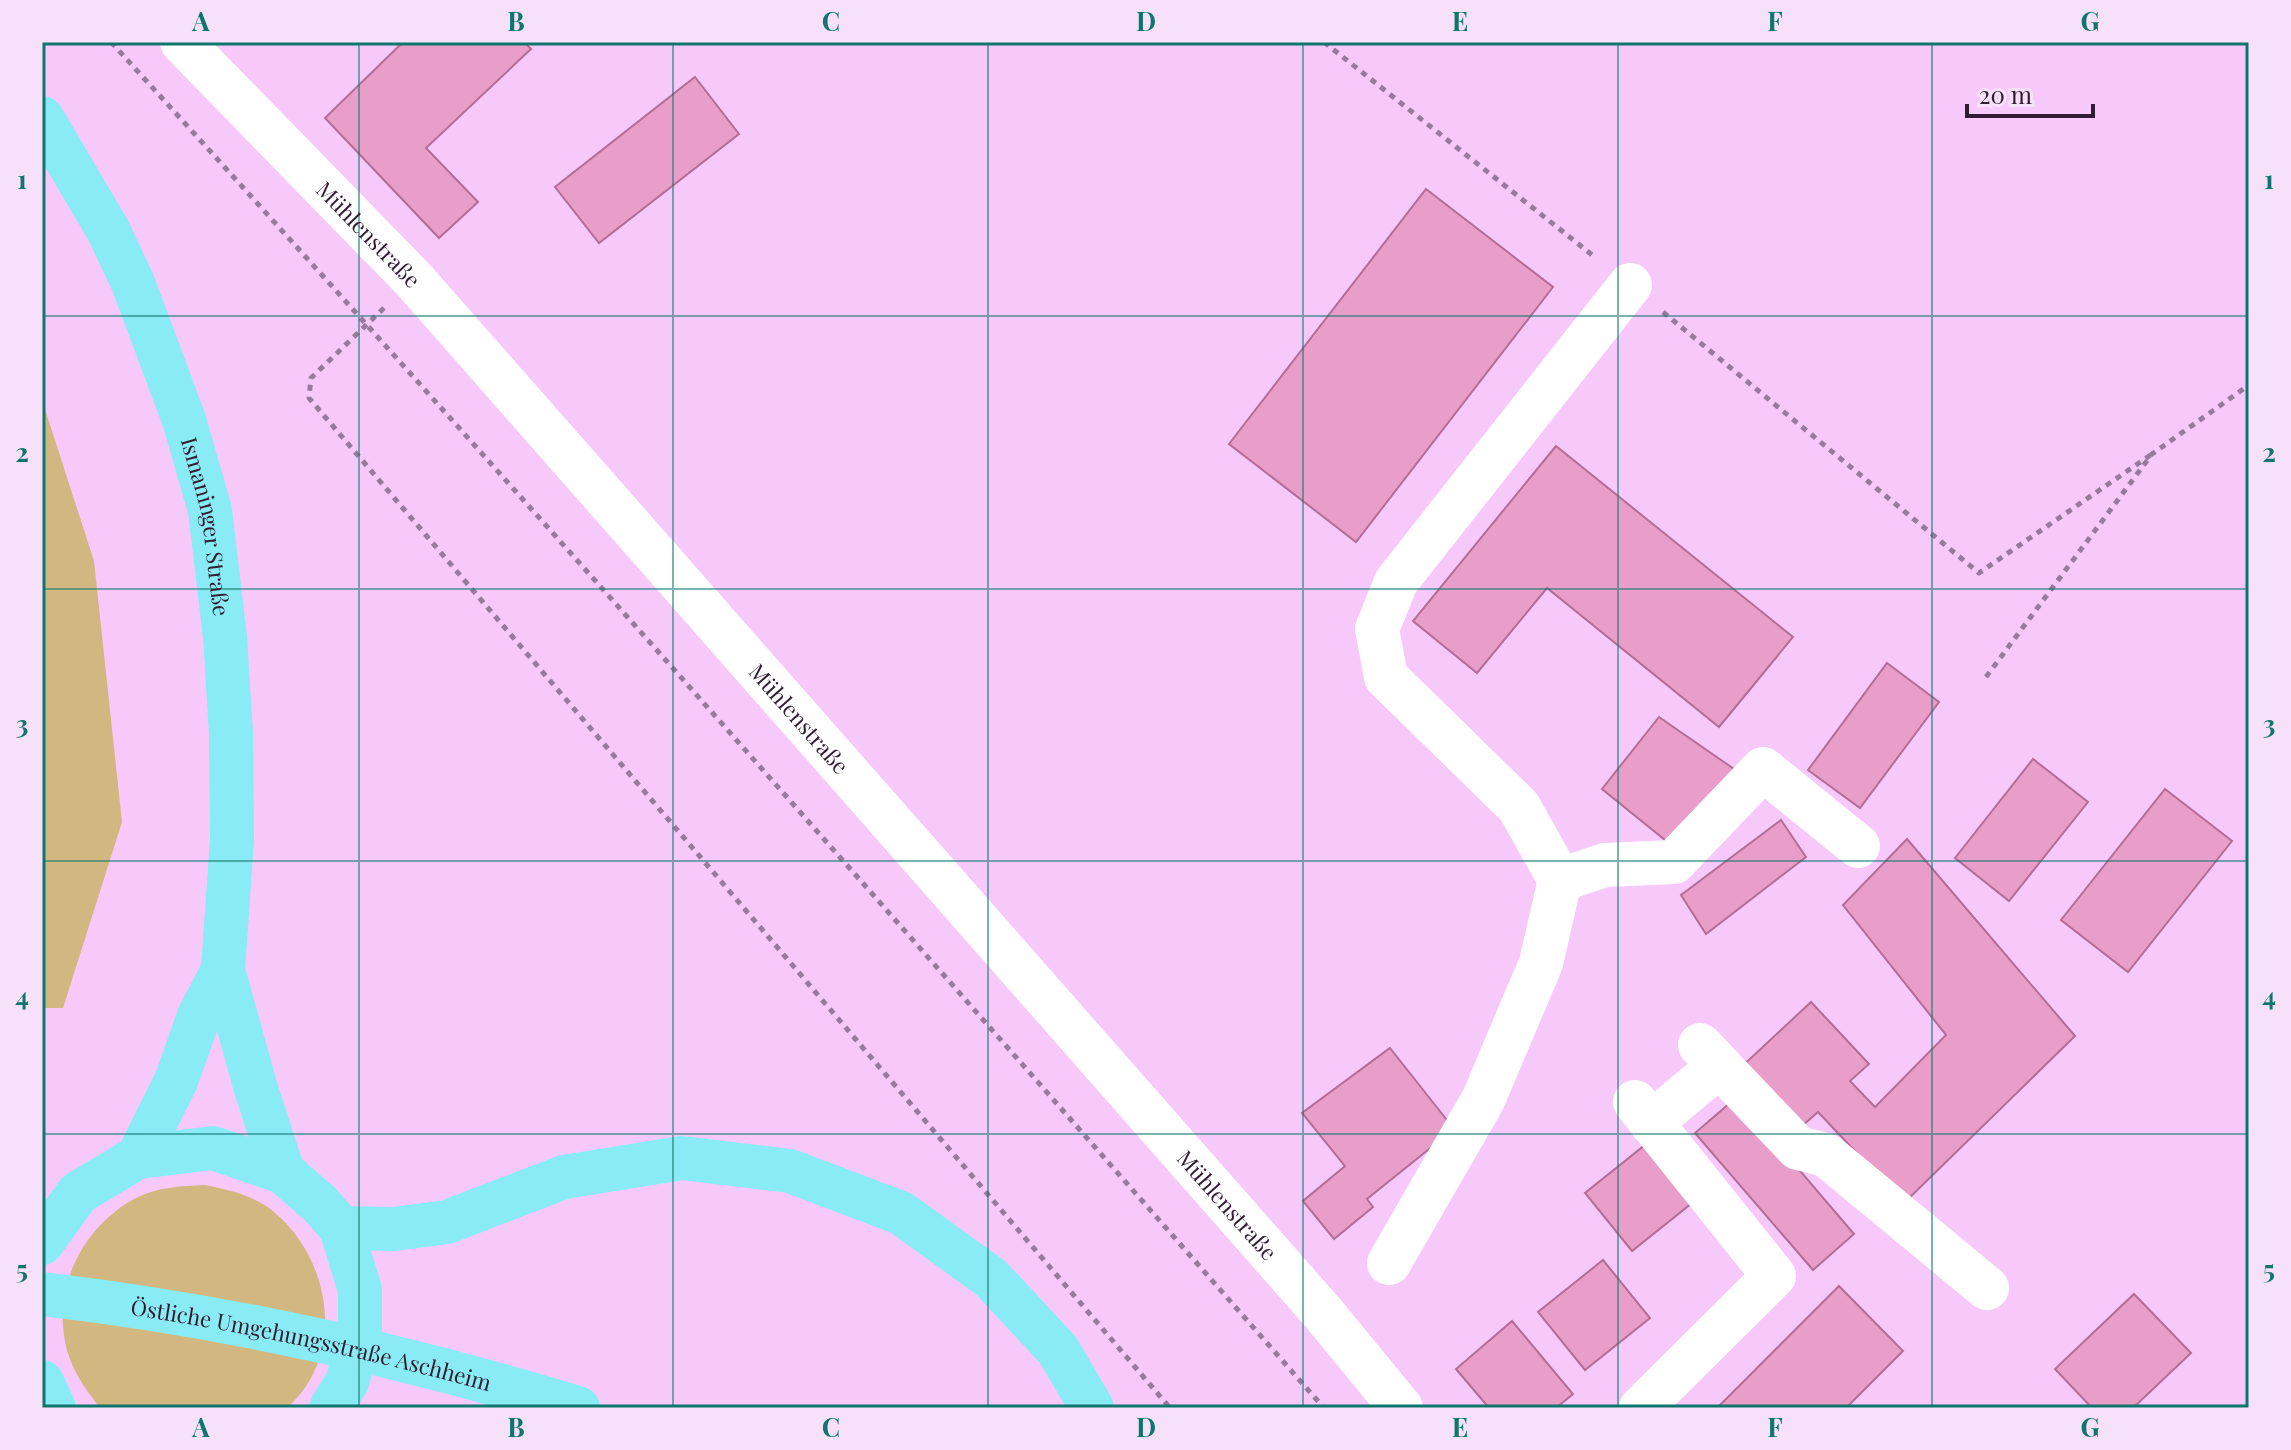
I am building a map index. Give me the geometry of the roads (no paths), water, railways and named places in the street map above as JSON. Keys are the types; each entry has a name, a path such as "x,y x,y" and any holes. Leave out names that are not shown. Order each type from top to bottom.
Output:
{"main road":[{"name":"Ismaninger Straße","path":"42,118 108,230 133,283 184,420 210,510 225,637 231,734 232,839 223,970"},
{"path":"138,1157 176,1081 199,1016 223,970"},
{"path":"223,970 283,1172"},
{"path":"42,1243 60,1187 138,1157 213,1148 283,1172 320,1204 341,1228 360,1290 360,1337 347,1382 331,1408"},
{"path":"341,1228 394,1229 447,1222 564,1177 682,1158 790,1171 901,1213 991,1278 1058,1350 1092,1408"},
{"name":"Östliche Umgehungsstraße Aschheim","path":"42,1294 230,1321 473,1376 578,1408"},
{"path":"42,1382 54,1408"}],"street":[{"name":"Mühlenstraße","path":"203,49 414,280 1323,1313 1401,1408"},
{"path":"1389,1263 1483,1100 1541,963 1560,880 1519,807 1386,677 1377,629 1396,582 1630,285"},
{"path":"1560,880 1605,865 1674,862 1763,769 1858,846"},
{"path":"1641,1408 1774,1276 1643,1112 1709,1056 1798,1148 1826,1155 1987,1288"}]}
